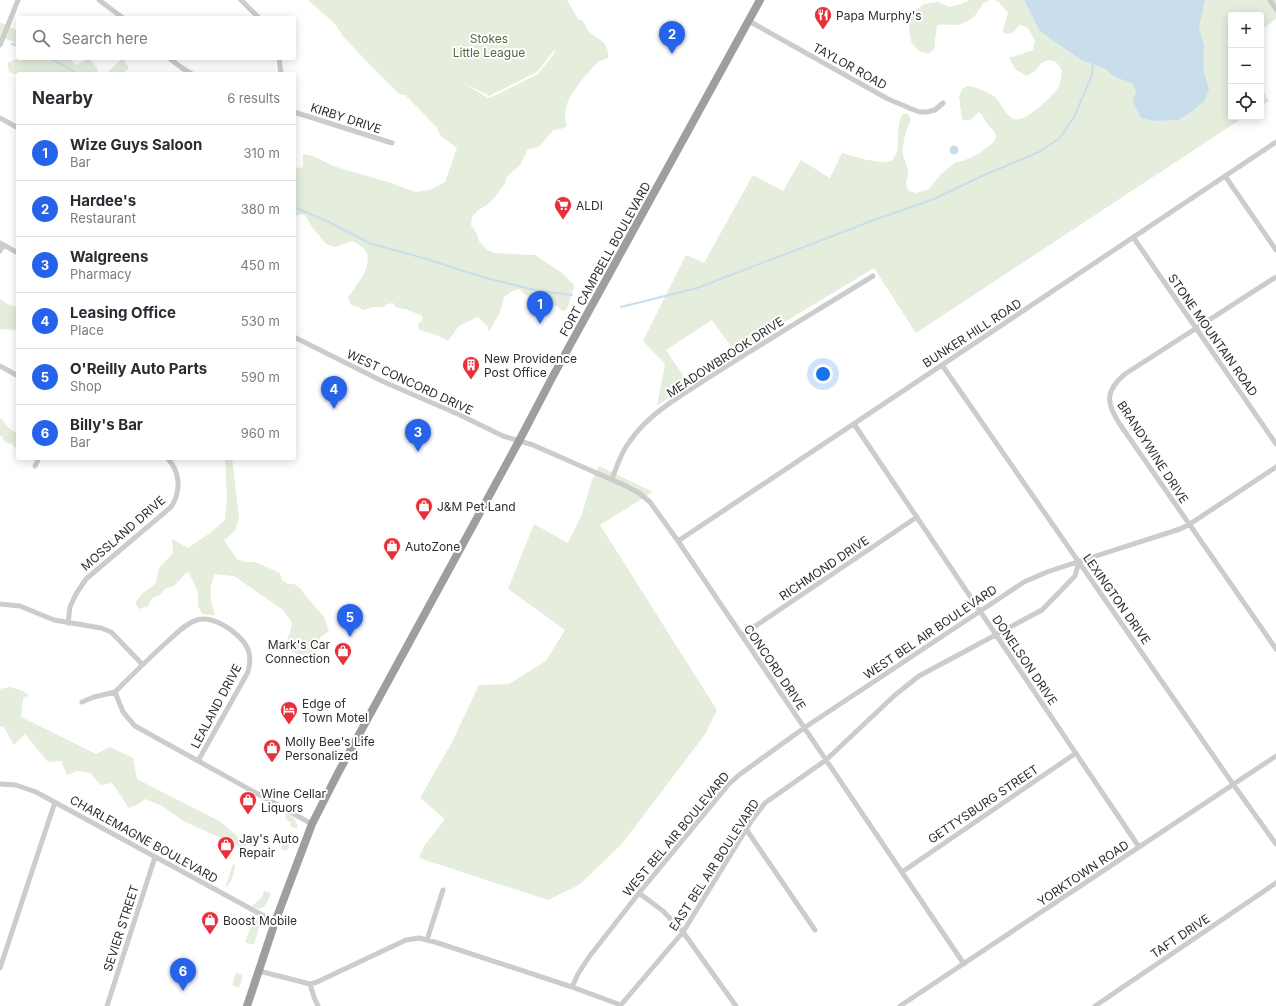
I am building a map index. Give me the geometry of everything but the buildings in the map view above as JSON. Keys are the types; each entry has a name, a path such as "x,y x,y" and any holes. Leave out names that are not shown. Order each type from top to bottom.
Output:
{"highway":[{"name":"FORT CAMPBELL BOULEVARD","path":"247,1006 275,922 312,824 338,773 760,0"}],"street":[{"path":"0,45 18,0"},
{"path":"99,0 120,16"},
{"path":"241,0 257,16"},
{"path":"1270,0 1276,9"},
{"name":"TAYLOR ROAD","path":"748,21 888,98 914,110 928,112 935,110 943,103"},
{"path":"172,60 189,72"},
{"path":"279,60 281,72"},
{"name":"KIRBY DRIVE","path":"296,113 392,143"},
{"path":"0,118 16,127"},
{"name":"BUNKER HILL ROAD","path":"678,541 1276,142"},
{"path":"1225,176 1276,250"},
{"name":"STONE MOUNTAIN ROAD","path":"1133,237 1276,444"},
{"path":"0,251 2,244 16,252"},
{"name":"MEADOWBROOK DRIVE","path":"612,479 621,455 630,440 646,422 664,408 685,392 739,358 874,276"},
{"name":"BRANDYWINE DRIVE","path":"1276,277 1125,374 1113,386 1110,393 1109,403 1119,423 1276,649"},
{"name":"WEST CONCORD DRIVE","path":"296,338 384,382 460,415 503,436 519,441"},
{"name":"LEXINGTON DRIVE","path":"942,365 1276,844"},
{"path":"0,366 16,375"},
{"name":"DONELSON DRIVE","path":"854,424 1139,847"},
{"name":"CONCORD DRIVE","path":"519,441 533,445 612,479 639,493 650,502 742,635 964,964"},
{"path":"35,466 38,460"},
{"name":"MOSSLAND DRIVE","path":"68,623 70,607 76,594 86,579 171,507 175,501 178,490 178,480 176,470 168,460"},
{"name":"WEST BEL AIR BOULEVARD","path":"572,987 589,957 639,893 729,784 750,767 804,728 1024,582 1047,572 1180,529 1190,524 1276,467"},
{"name":"RICHMOND DRIVE","path":"742,635 917,517"},
{"name":"EAST BEL AIR BOULEVARD","path":"620,1006 683,932 746,830 765,803 826,760 895,695 919,676 1035,614 1047,605 1075,576 1079,562"},
{"path":"0,604 20,606 54,620 101,628 111,632 142,664"},
{"name":"LEALAND DRIVE","path":"198,761 248,672 251,661 246,645 239,636 231,630 209,619 198,619 187,624 142,664 115,692 123,712 135,726 198,761 312,824"},
{"path":"82,702 94,697 115,692"},
{"name":"GETTYSBURG STREET","path":"902,872 1076,753"},
{"name":"YORKTOWN ROAD","path":"900,1006 1276,756"},
{"name":"CHARLEMAGNE BOULEVARD","path":"0,784 16,785 26,788 55,802 275,922"},
{"path":"0,968 55,802"},
{"path":"746,830 815,930"},
{"name":"SEVIER STREET","path":"107,1006 155,857"},
{"name":"TAFT DRIVE","path":"1095,1006 1276,883"},
{"path":"427,940 443,890"},
{"path":"639,893 663,911 683,932 736,1006"},
{"path":"259,971 310,984 406,940 419,938 572,987 620,1006"},
{"path":"310,984 318,1006"}],"green space":[{"name":"Stokes Little League","path":"308,0 567,0 578,19 583,21 588,31 604,43 607,48 609,57 600,61 592,68 568,101 565,114 567,126 561,129 553,130 539,147 528,149 520,165 507,177 505,183 495,197 488,204 477,211 472,217 471,225 477,234 479,241 487,250 495,253 535,255 562,273 575,286 566,310 562,311 557,306 537,304 519,289 512,291 504,297 500,312 489,332 488,327 478,317 459,326 448,341 439,336 419,330 418,323 422,321 422,316 406,309 397,308 393,303 387,304 383,307 373,307 364,310 351,305 348,298 360,281 368,262 365,250 352,241 336,247 326,244 312,227 305,215 300,214 296,216 296,169 303,167 303,154 313,156 333,166 391,183 415,192 430,190 445,182 457,148 441,136 437,128 425,115 405,95 399,94 343,36 334,23","holes":["555,49 553,55 538,74 488,98 462,82 489,96 537,72"]},
{"path":"969,0 990,0 982,4 978,12 968,21 959,25 937,25 935,48 928,54 919,51 911,42 909,27 914,11 924,4 938,2 949,7"},
{"path":"994,0 1276,0 1276,19 1264,28 1264,12 1228,12 1228,120 1239,120 916,333 874,268 735,352 712,320 666,350 688,383 657,406 665,364 643,341 686,255 704,263 753,175 783,191 801,160 830,178 842,153 869,160 883,162 889,161 895,157 897,151 900,119 903,114 908,114 911,119 903,146 903,155 908,170 906,183 907,188 909,191 916,193 929,189 941,174 956,162 963,161 980,153 994,142 996,136 994,131 979,112 970,120 962,120 959,96 962,89 970,86 991,94 996,98 1004,110 1014,119 1025,117 1044,103 1055,92 1060,84 1062,70 1056,62 1049,60 1041,63 1035,71 1027,76 1016,70 1009,58 1033,50 1035,41 1028,28 1020,25 1012,33 1005,34 1003,30 1008,13 999,2"},
{"path":"0,22 16,30 16,44 7,39 0,38"},
{"path":"16,59 72,60 76,65 85,60 91,60 97,68 98,72 16,72 16,75 9,72 7,63"},
{"path":"121,60 124,60 129,69 124,72 108,72"},
{"path":"1264,93 1269,101 1264,104"},
{"path":"0,299 9,305 16,307 16,330 0,329"},
{"path":"0,419 2,419 10,429 16,432 16,449 12,444 5,442 2,436 0,436"},
{"path":"225,460 232,460 239,517 235,531 224,540 237,559 246,562 255,562 280,573 282,580 288,584 294,584 301,589 324,617 329,631 320,638 312,656 298,654 289,650 287,640 292,622 283,610 234,576 215,574 211,585 210,594 215,615 202,614 198,606 198,592 187,572 174,586 165,589 160,595 152,598 148,606 139,609 135,603 143,593 156,583 159,568 173,553 172,539 188,548 210,533 225,520 227,499"},
{"path":"599,466 653,492 600,525 717,710 706,733 622,844 579,885 548,900 419,858 424,846 445,819 420,798 452,742 479,685 509,684 546,661 565,630 508,589 534,524 568,543 582,514 592,480"},
{"path":"9,687 21,690 29,695 23,698 21,717 96,754 110,747 133,758 137,779 221,822 247,845 243,848 185,822 162,806 145,799 139,804 129,808 112,783 100,785 91,773 77,771 67,775 61,761 48,762 25,734 14,745 3,726 0,727 0,689"},
{"path":"287,814 292,816 295,820 297,829 290,826 291,823 286,819 285,815"},
{"path":"284,838 291,842 287,851 281,849"},
{"path":"233,864 235,865 231,881 225,888"},
{"path":"264,891 271,893 264,906 259,909 252,906 262,897"},
{"path":"251,915 257,917 260,923 254,945 245,942 253,921 250,918"},
{"path":"236,972 243,976 239,988 232,985"}],"water":[{"path":"1024,0 1205,0 1199,27 1204,46 1203,69 1209,89 1205,100 1191,112 1178,120 1154,121 1141,118 1133,102 1136,91 1132,83 1115,77 1104,68 1081,60 1040,31"},
{"path":"954,145 959,150 954,155 949,150"}],"waterway":[{"path":"12,44 16,45"},
{"path":"54,60 74,72"},
{"path":"621,307 697,288 874,220 934,199 982,176 1039,152 1060,138 1075,115 1092,75 1093,61"},
{"path":"296,208 327,221 369,243 486,278 539,291 572,295"}],"place":[{"name":"Papa Murphy's","path":"823,30"},
{"name":"Hardee's","path":"672,54"},
{"name":"ALDI","path":"563,220"},
{"name":"Wize Guys Saloon","path":"540,324"},
{"name":"New Providence Post Office","path":"471,380"},
{"name":"Leasing Office","path":"334,409"},
{"name":"Walgreens","path":"418,452"},
{"name":"J&M Pet Land","path":"424,521"},
{"name":"AutoZone","path":"392,561"},
{"name":"O'Reilly Auto Parts","path":"350,637"},
{"name":"Mark's Car Connection","path":"343,666"},
{"name":"Edge of Town Motel","path":"289,725"},
{"name":"Molly Bee's Life Personalized","path":"272,763"},
{"name":"Wine Cellar Liquors","path":"248,815"},
{"name":"Jay's Auto Repair","path":"226,860"},
{"name":"Boost Mobile","path":"210,935"},
{"name":"Billy's Bar","path":"183,991"}]}
